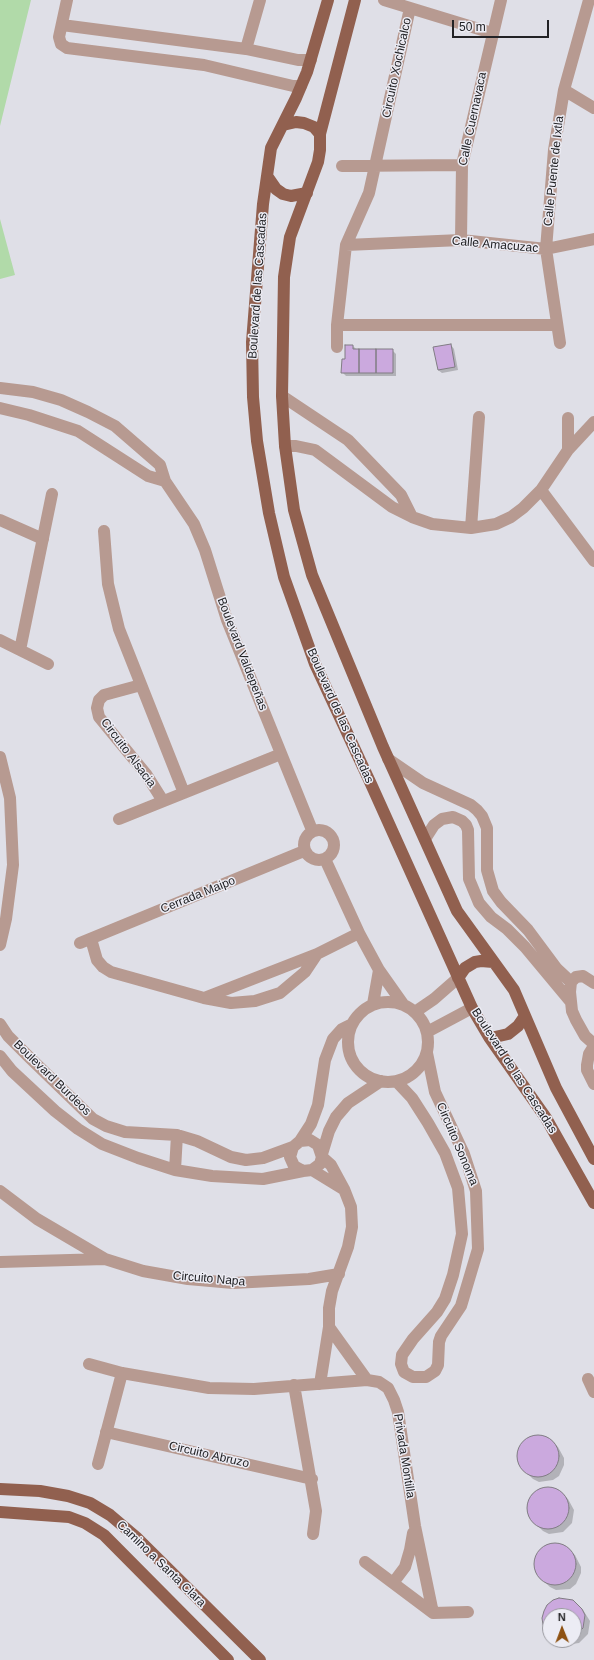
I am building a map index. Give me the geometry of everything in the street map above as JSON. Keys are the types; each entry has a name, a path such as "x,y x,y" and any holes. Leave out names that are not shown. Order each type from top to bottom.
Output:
{"main road":[{"name":"Boulevard de las Cascadas","path":"328,0 311,60 301,86 271,148 267,176 252,342 253,397 257,441 269,513 284,577 315,664 472,1008 489,1037 546,1118 594,1203"},
{"name":"Boulevard de las Cascadas","path":"354,0 320,134 318,162 290,237 284,277 282,396 285,446 294,510 312,575 388,759 457,911 514,990 556,1088 594,1159"},
{"path":"283,125 296,122 304,123 314,128 320,134"},
{"path":"267,176 276,189 283,194 291,196 307,193"},
{"path":"458,978 465,968 475,962 481,960 493,962"},
{"path":"489,1037 508,1034 518,1026 525,1016"},
{"name":"Camino a Santa Clara","path":"0,1489 40,1491 68,1496 90,1503 110,1515 136,1537 260,1660"},
{"name":"Camino a Santa Clara","path":"0,1512 69,1516 85,1523 104,1535 228,1660"}],"street":[{"path":"67,0 59,37 61,44 68,48 204,65 293,86 301,86"},
{"path":"246,49 260,0"},
{"path":"384,0 410,8"},
{"name":"Calle Cuernavaca","path":"461,240 462,165 501,0"},
{"name":"Calle Puente de Ixtla","path":"560,343 546,249 554,150 564,90 589,0"},
{"name":"Circuito Xochicalco","path":"336,347 346,245 369,193 410,8 492,33"},
{"path":"62,26 246,49 298,60 311,60"},
{"path":"204,65 208,44"},
{"path":"564,90 594,108"},
{"path":"342,166 462,165"},
{"name":"Calle Amacuzac","path":"346,245 461,240 546,249 594,239"},
{"path":"337,325 557,325"},
{"name":"Boulevard Valdepeñas","path":"0,388 33,392 61,400 88,412 115,426 160,465 165,481 194,524 205,550 227,620 312,830"},
{"path":"282,396 348,440 401,495 412,517"},
{"path":"0,408 29,415 78,431 148,476 165,481"},
{"path":"78,431 88,412"},
{"path":"471,528 479,417"},
{"path":"568,418 568,450"},
{"path":"285,446 296,446 315,450 392,507 412,517 432,524 471,528 496,524 511,517 523,508 541,490 568,450 594,422"},
{"path":"541,490 594,561"},
{"path":"20,650 52,494"},
{"path":"0,520 43,539"},
{"path":"104,531 108,584 117,622 184,793"},
{"path":"0,640 48,664"},
{"name":"Circuito Alsacia","path":"141,685 104,695 99,700 97,708 99,717 146,774 163,801"},
{"name":"Circuito Alsacia","path":"119,819 281,754"},
{"path":"0,757 2,771 10,798 13,865 6,919 0,945"},
{"path":"388,759 423,783 471,805 482,816 487,828 487,870 493,891 501,902 521,921 557,969 571,982"},
{"path":"425,839 434,825 442,819 453,817 466,825 468,830 469,879 479,903 491,917 515,936 570,1002"},
{"path":"312,830 326,830 334,841 334,848 331,855 325,859 317,860 310,857 304,851 303,843 306,836 312,830"},
{"name":"Cerrada Maipo","path":"304,851 85,941 97,960 103,967 111,972 204,998 231,1003 255,1001 280,993 305,972 317,954"},
{"path":"325,859 359,933 379,970 403,1004 415,1012 424,1024 427,1032 427,1053 420,1066 410,1076 396,1081 381,1081 367,1076 356,1066 349,1053 348,1038 352,1024 361,1012 373,1004 388,1001 403,1004"},
{"name":"Cerrada Maipo","path":"204,998 317,954 359,933"},
{"path":"373,1004 379,970"},
{"path":"594,983 588,974 576,977 571,982 570,1002 572,1011 580,1028 594,1045 589,1054 587,1065 587,1070 594,1084"},
{"path":"415,1012 432,1001 458,978"},
{"path":"427,1032 472,1008"},
{"name":"Boulevard Burdeos","path":"0,1024 8,1036 93,1119 106,1126 125,1132 177,1136 197,1141 231,1157 246,1160 263,1158 296,1144"},
{"path":"344,1189 308,1171 294,1166 290,1157 296,1144 311,1124 318,1105 325,1060 333,1039 342,1029 352,1024"},
{"name":"Circuito Sonoma","path":"396,1081 412,1098 428,1123 445,1153 458,1188 462,1234 453,1275 447,1293 437,1312 413,1339 402,1355 404,1372 413,1377 426,1377 435,1371 438,1365 439,1342 462,1306 478,1249 476,1191 464,1154 435,1092 427,1053"},
{"name":"Boulevard Burdeos","path":"0,1056 12,1071 55,1112 102,1144 175,1170 212,1176 262,1179 308,1171"},
{"path":"308,1171 320,1164 329,1131 336,1116 348,1103 381,1081"},
{"path":"175,1170 177,1136"},
{"path":"296,1144 310,1140 318,1145 322,1156 331,1165 344,1189 350,1207 352,1227 348,1247 332,1291 329,1308 329,1327 320,1384"},
{"name":"Circuito Napa","path":"0,1191 37,1219 105,1259 143,1271 188,1279 233,1283 310,1279 338,1274"},
{"name":"Circuito Napa","path":"0,1262 105,1259"},
{"path":"329,1327 367,1380"},
{"path":"89,1364 122,1373 209,1388 254,1389 367,1380"},
{"path":"98,1464 122,1373"},
{"path":"588,1379 594,1392"},
{"name":"Privada Montilla","path":"367,1380 379,1382 388,1388 398,1412 415,1526 433,1613"},
{"path":"294,1386 312,1479 316,1511 313,1534"},
{"name":"Circuito Abruzo","path":"106,1432 312,1479"},
{"name":"Privada Montilla","path":"393,1583 405,1566 415,1526"},
{"path":"365,1562 433,1613 468,1612"}],"green space":[{"path":"0,0 31,0 0,126"},
{"path":"0,219 15,275 0,279"}],"building":[{"path":"451,344 455,367 438,370 433,347"},
{"path":"345,345 353,345 353,349 359,349 359,373 341,373 342,359 345,359"},
{"path":"359,349 376,349 376,373 359,373"},
{"path":"376,349 393,349 393,373 376,373"},
{"path":"534,1435 542,1435 550,1438 556,1444 559,1456 556,1468 550,1474 542,1477 534,1477 526,1474 520,1468 517,1460 517,1452 520,1444 526,1438"},
{"path":"544,1487 552,1487 560,1490 566,1496 569,1508 566,1520 560,1526 552,1529 544,1529 536,1526 530,1520 527,1512 527,1504 530,1496 536,1490"},
{"path":"551,1543 559,1543 567,1546 573,1552 576,1564 573,1576 567,1582 559,1585 551,1585 543,1582 537,1576 534,1568 534,1560 537,1552 543,1546"},
{"path":"559,1598 573,1600 581,1608 546,1608 553,1600"},
{"path":"582,1609 585,1615 582,1629"}]}
